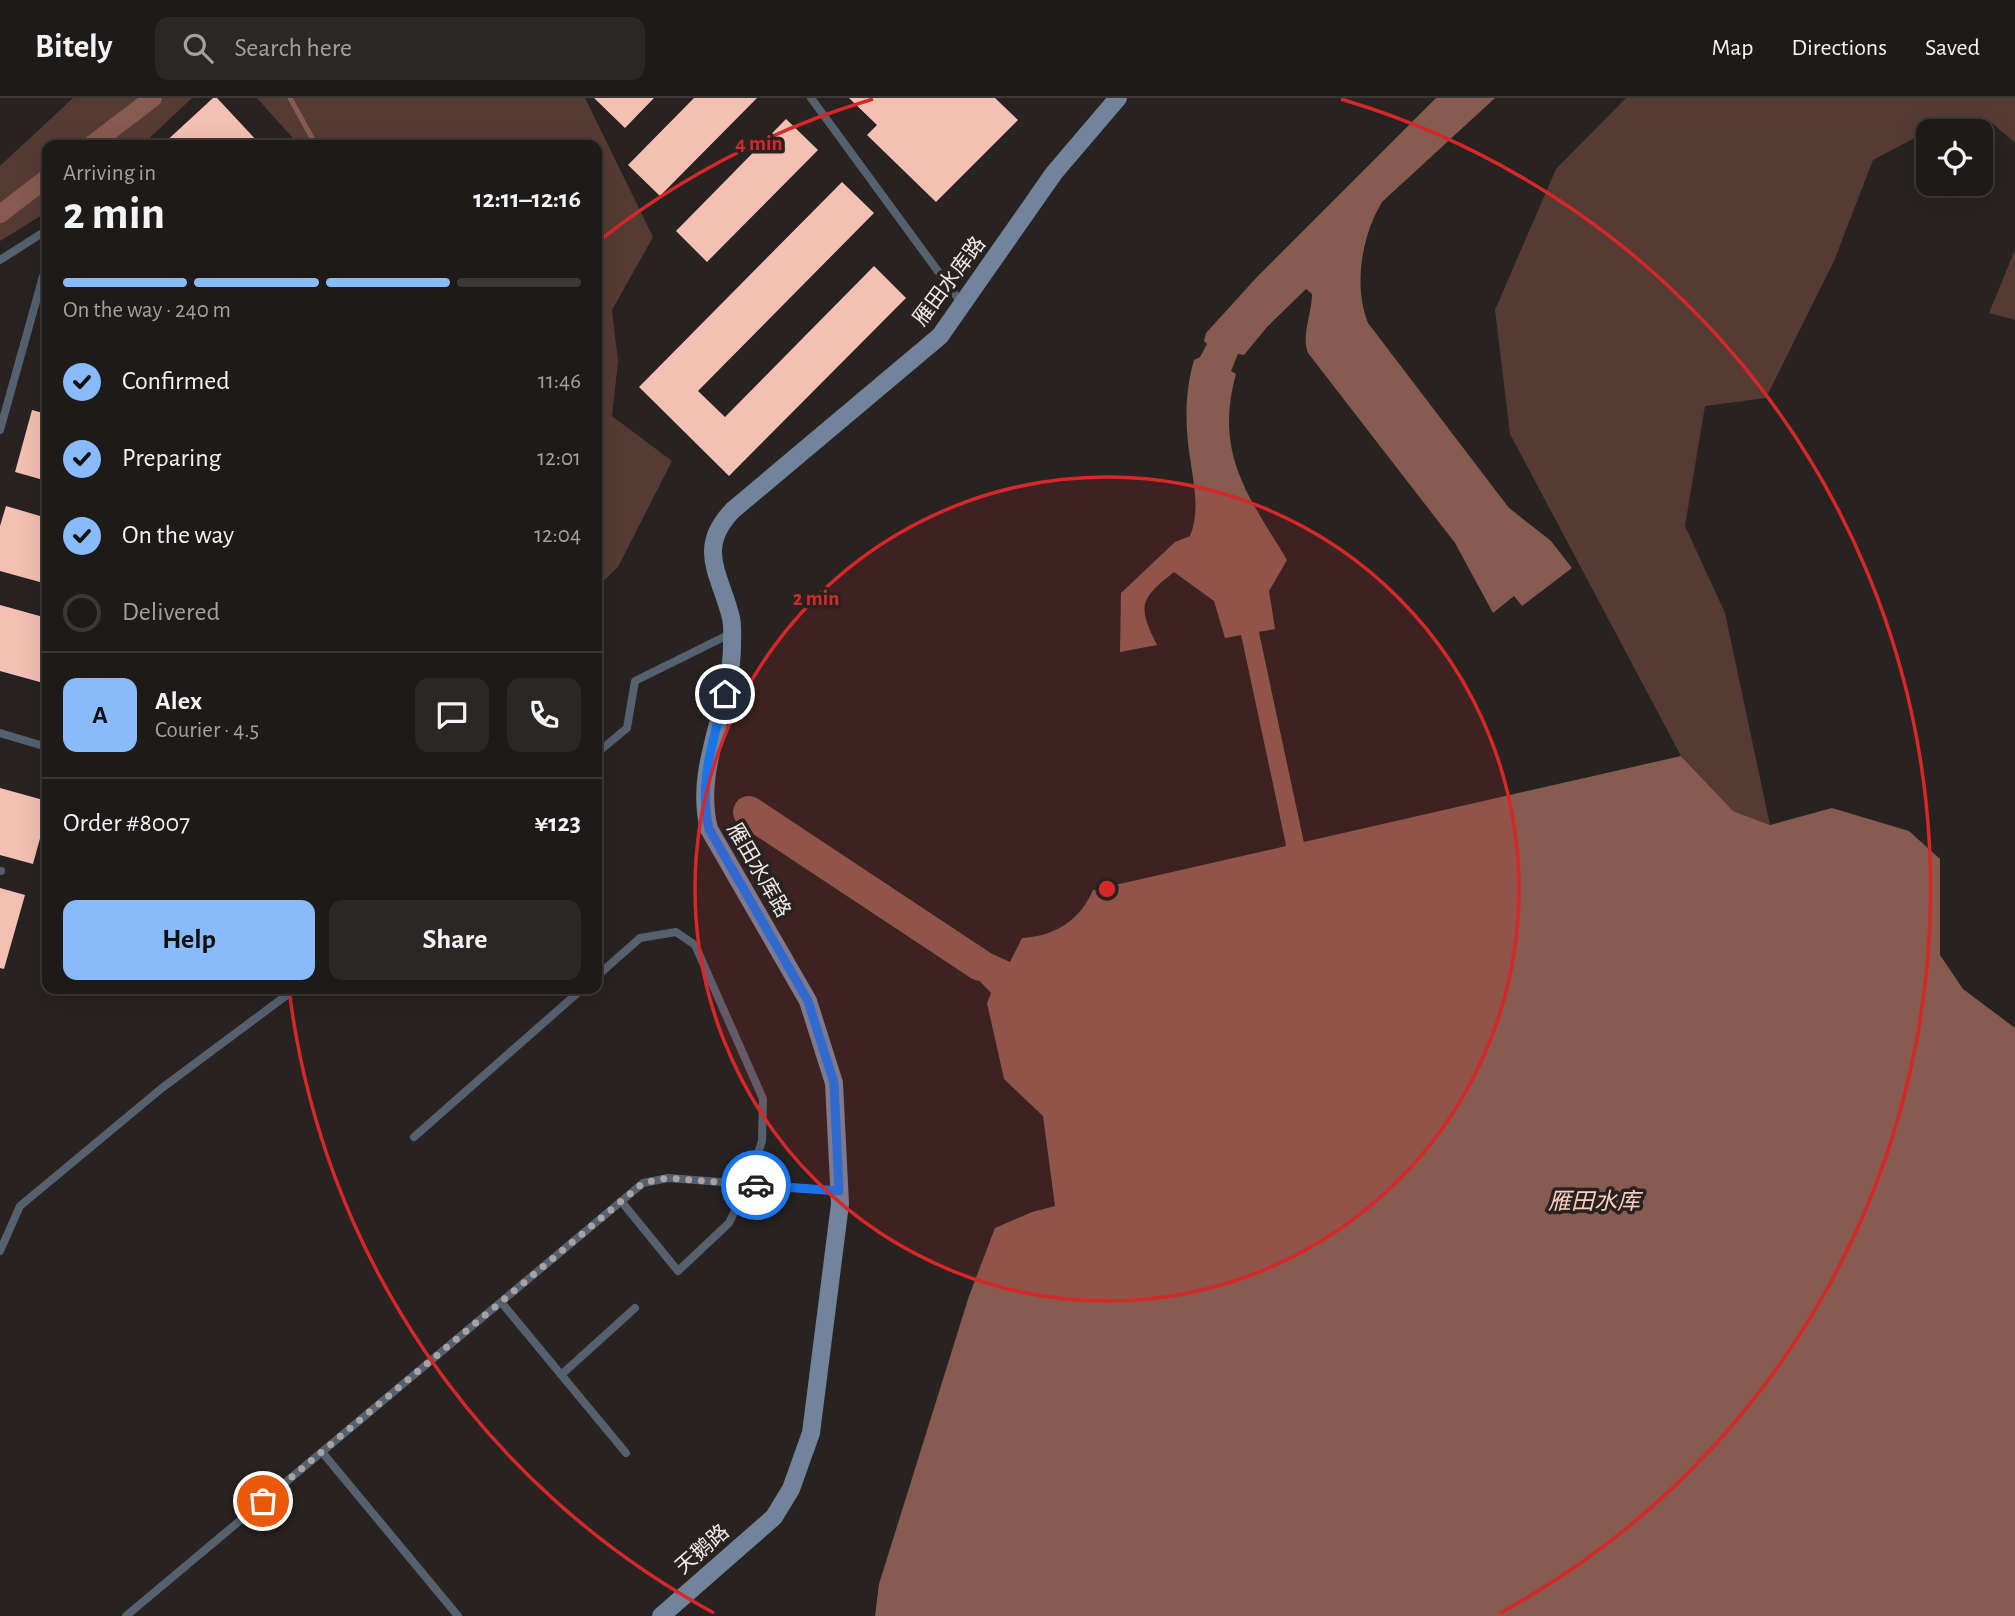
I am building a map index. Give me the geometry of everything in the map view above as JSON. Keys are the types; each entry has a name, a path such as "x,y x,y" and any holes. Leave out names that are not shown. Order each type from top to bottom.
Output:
{"main road":[{"name":"雁田水库路","path":"774,1517 792,1489 811,1433 839,1191 834,1083 808,1001 709,829 703,806 706,770 732,668 732,620 713,561 712,542 719,524 940,336 1054,173 1118,98"},
{"name":"天鹅路","path":"661,1616 774,1517"}],"lane":[{"path":"811,98 962,304"},
{"path":"0,260 42,233"},
{"path":"0,430 42,280"},
{"path":"602,749 627,728 635,681 732,633"},
{"path":"0,733 42,746"},
{"path":"602,972 640,938 676,932 695,945 763,1099 762,1140 748,1184 729,1223 678,1271 621,1201"},
{"path":"0,1251 20,1206 162,1088 288,994"},
{"path":"414,1137 576,994"},
{"path":"126,1616 643,1183 668,1178 839,1191"},
{"path":"501,1302 626,1453"},
{"path":"561,1375 635,1308"},
{"path":"322,1452 458,1616"}],"shaded area":[{"path":"73,98 192,98 147,140 42,140 42,215 0,241 0,166"},
{"path":"257,98 585,98 653,237 612,310 618,362 612,416 672,461 618,567 602,582 602,140 295,140"},
{"path":"1626,98 2015,98 2015,143 1993,124 1993,119 1916,119 1916,137 1873,160 1834,261 1766,398 1705,406 1685,526 1725,613 1770,825 1733,811 1681,756 1510,434 1495,310 1556,169"},
{"path":"2015,250 2015,320 1989,313"}],"water":[{"path":"1436,98 1495,98 1382,202 1369,230 1362,261 1363,309 1368,323 1509,508 1551,541 1572,568 1522,606 1514,596 1493,613 1455,543 1308,353 1306,332 1312,294 1306,289 1267,327 1244,355 1238,354 1231,371 1236,374 1230,402 1232,451 1248,494 1287,560 1269,591 1275,629 1225,638 1214,601 1174,572 1154,589 1145,604 1146,621 1157,645 1120,652 1121,593 1175,542 1190,536 1193,525 1195,490 1187,433 1187,401 1194,360 1200,357 1207,344 1204,341 1206,333 1257,277"},
{"name":"雁田水库","path":"1681,756 1733,811 1770,825 1832,808 1909,831 1940,859 1940,955 1963,989 2015,1028 2015,1616 875,1616 879,1584 969,1296 995,1228 1032,1212 1055,1206 1043,1116 1004,1079 987,1003 991,993 974,975 988,952 1010,962 1022,938 1046,934 1074,918 1093,890"}],"building":[{"path":"213,98 217,98 256,140 167,140"},
{"path":"594,98 654,98 625,128"},
{"path":"694,98 757,98 660,196 628,165"},
{"path":"849,98 995,98 1018,120 936,202 867,135 877,125"},
{"path":"786,119 818,150 707,262 676,231"},
{"path":"842,182 874,213 698,391 725,417 874,266 906,298 729,476 639,387"},
{"path":"32,410 42,413 42,480 15,472"},
{"path":"6,506 42,517 42,583 0,571 0,526"},
{"path":"0,605 42,617 42,683 0,671"},
{"path":"0,788 42,800 42,831 33,864 0,855"},
{"path":"0,888 25,895 4,969 0,968"}],"waterway":[{"path":"98,140 153,98"},
{"path":"290,98 313,140"},
{"path":"0,214 42,182"},
{"path":"1245,610 1295,844 1291,866"},
{"path":"749,812 980,965"}],"way so far":[{"path":"263,1501 643,1183 668,1178 756,1185"}],"route":[{"path":"725,694 706,770 703,806 709,829 808,1001 834,1083 839,1191 756,1185"}]}
